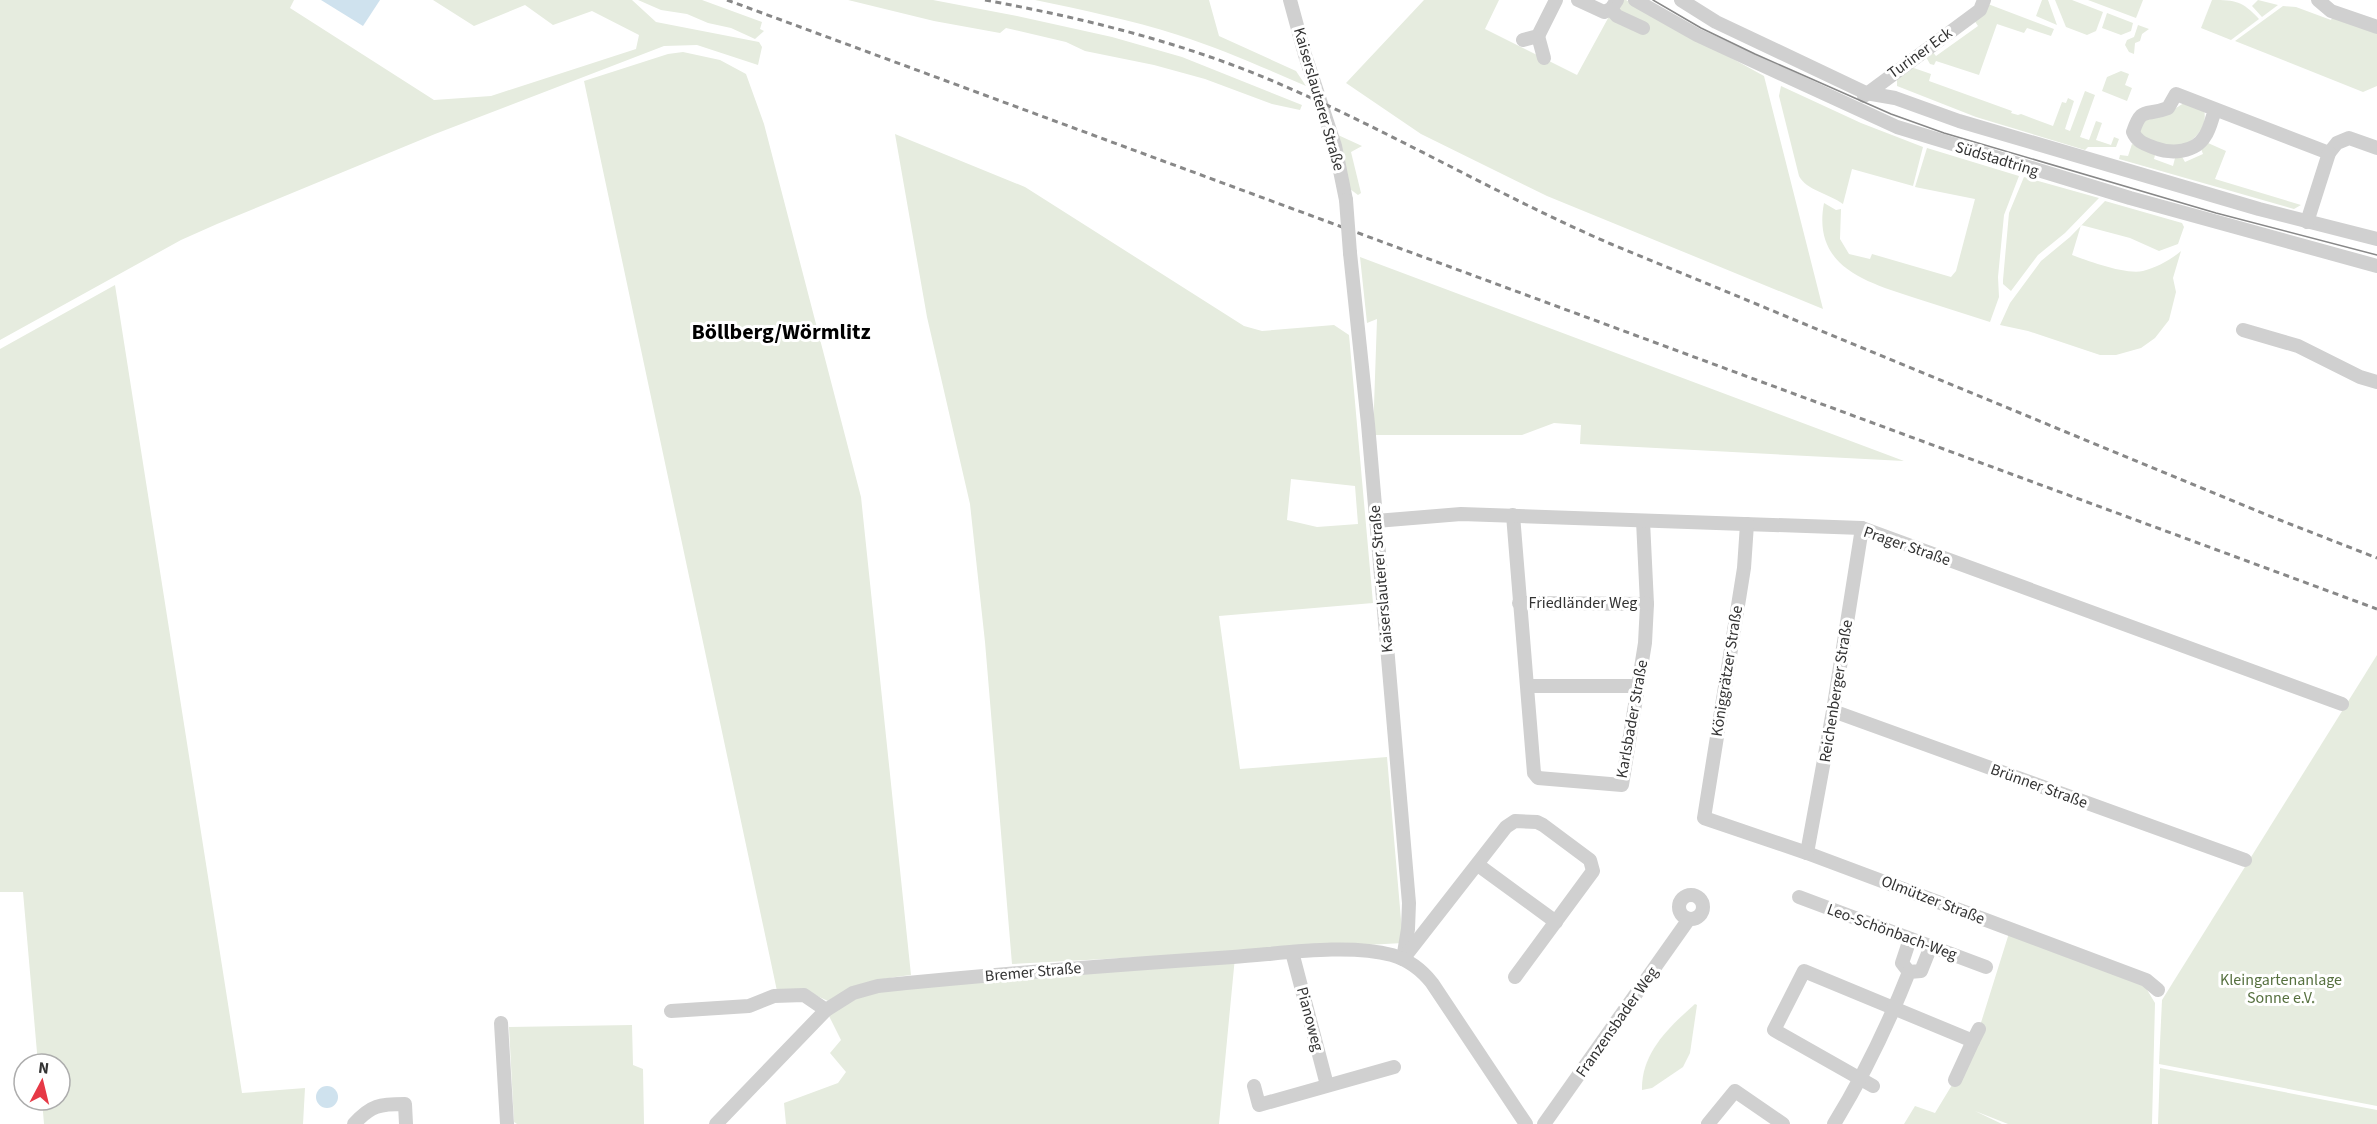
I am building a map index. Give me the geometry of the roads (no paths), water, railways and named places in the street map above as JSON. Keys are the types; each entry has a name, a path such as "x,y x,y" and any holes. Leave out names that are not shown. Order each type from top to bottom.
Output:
{"street":[{"name":"Kaiserslauterer Straße","path":"1290,0 1305,55 1335,146 1346,200 1409,903 1403,959"},
{"path":"1544,58 1538,36 1556,0"},
{"path":"1578,0 1599,11 1614,5 1617,16 1643,28"},
{"name":"Südstadtring","path":"1635,0 1697,35 1897,127 2025,167 2377,267"},
{"name":"Südstadtring","path":"1681,0 1716,22 1866,93 1895,98 1959,121 2087,160 2307,222 2377,239"},
{"name":"Turiner Eck","path":"1856,108 1866,93 1980,10 1984,0"},
{"path":"2318,0 2331,11 2377,27"},
{"path":"1522,40 1538,36"},
{"path":"2216,110 2205,138 2177,152 2166,152 2139,142 2133,132 2138,117 2144,113 2168,108 2176,94 2329,153"},
{"path":"2307,222 2329,153 2337,143 2349,138 2377,148"},
{"path":"2243,330 2298,346 2360,377 2377,382"},
{"name":"Prager Straße","path":"1376,521 1461,514 1862,528 2342,704"},
{"name":"Karlsbader Straße","path":"1513,515 1534,773 1538,778 1622,785 1645,643 1647,604 1643,521"},
{"name":"Königgrätzer Straße","path":"1704,818 1744,568 1747,524"},
{"name":"Reichenberger Straße","path":"1807,853 1833,711 1862,528"},
{"name":"Friedländer Weg","path":"1519,603 1647,604"},
{"path":"1528,686 1638,686"},
{"name":"Brünner Straße","path":"1833,711 2245,860"},
{"name":"Olmützer Straße","path":"1704,818 1807,853 2146,980 2158,990"},
{"path":"1515,977 1593,871 1590,860 1537,822 1515,821 1506,827 1403,959 1416,966 1432,983 1526,1124"},
{"path":"1478,865 1556,922"},
{"name":"Leo-Schönbach-Weg","path":"1799,897 1986,967"},
{"name":"Franzensbader Weg","path":"1544,1124 1689,920"},
{"path":"1909,972 1902,963 1910,939"},
{"path":"1909,972 1921,971 1931,946"},
{"name":"Bremer Straße","path":"716,1124 826,1010 853,993 878,986 1292,952 1377,952 1403,959"},
{"name":"Pianoweg","path":"1292,952 1327,1085"},
{"path":"1867,1082 1774,1030 1804,971 1895,1008 1976,1035 1955,1080"},
{"path":"1834,1124 1867,1082 1909,972"},
{"path":"671,1011 749,1006 774,996 804,995 826,1010"},
{"path":"501,1023 507,1124"},
{"path":"1254,1086 1259,1105 1394,1067"},
{"path":"1708,1124 1736,1091 1783,1124"},
{"path":"354,1124 365,1111 382,1104 405,1104 406,1124"}],"water":[{"path":"321,0 380,0 363,26"},
{"path":"327,1086 335,1089 338,1097 335,1105 327,1108 319,1105 316,1097 319,1089"}],"tram line":[{"path":"1653,0 1701,28 1755,54 1891,114 1944,133 2216,213 2377,255"}],"railway":[{"path":"727,0 2377,609"},
{"path":"985,0 1129,32 1234,65 1355,118 1525,204 1611,244 2267,515 2377,558"}],"district":[{"name":"Böllberg/Wörmlitz","path":"781,332"}],"park label":[{"name":"Kleingartenanlage Sonne e.V.","path":"2281,989"}]}
